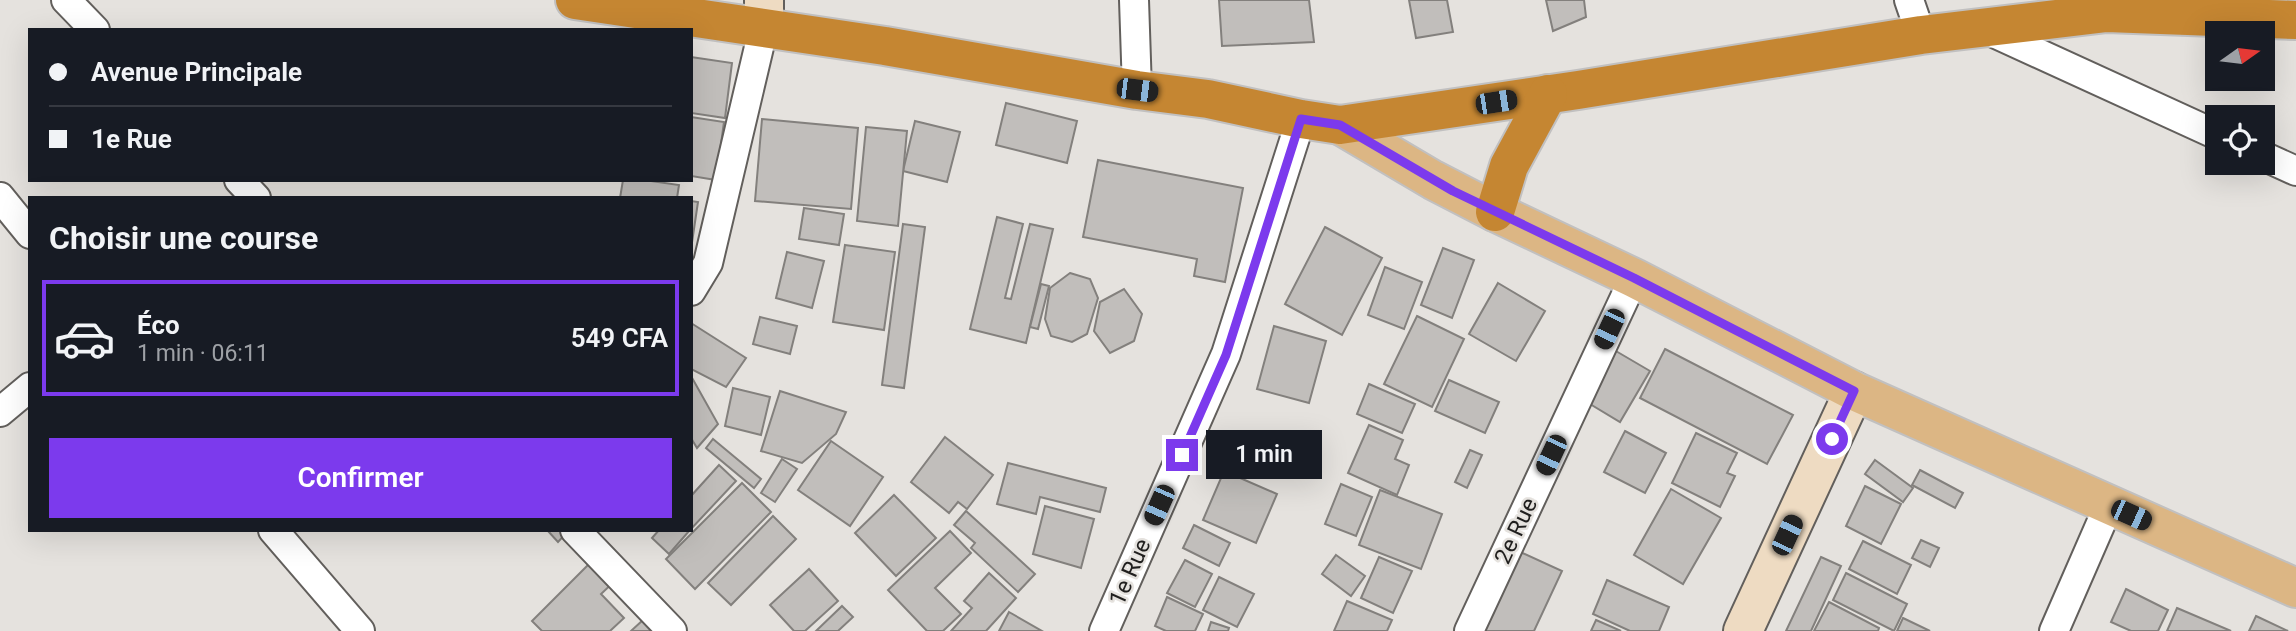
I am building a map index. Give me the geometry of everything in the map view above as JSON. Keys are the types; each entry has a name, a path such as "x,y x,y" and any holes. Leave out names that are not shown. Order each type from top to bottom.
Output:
{"highway":[{"path":"575,0 764,13 1137,90 1208,99 1340,125 1548,94 1915,17 1983,28 2107,13 2296,20"},
{"path":"1494,212 1510,166 1548,94"}],"main road":[{"path":"1340,125 1433,180 1494,212 1634,278 1854,391 2296,588"}],"street":[{"path":"66,0 93,28"},
{"path":"1134,0 1137,90"},
{"path":"693,288 708,263 764,13"},
{"path":"1983,28 2205,130"},
{"name":"1e Rue","path":"1104,631 1226,355 1301,119"},
{"path":"2275,162 2296,172"},
{"path":"241,182 254,196"},
{"path":"0,197 28,232"},
{"name":"2e Rue","path":"1469,631 1634,278"},
{"path":"0,412 28,389"},
{"path":"1743,631 1854,391"},
{"path":"2054,631 2109,505"},
{"path":"275,532 360,631"},
{"path":"577,532 672,631"}],"building":[{"path":"1219,0 1309,0 1314,42 1222,46"},
{"path":"1409,0 1447,0 1453,32 1416,38"},
{"path":"1546,0 1584,0 1586,17 1553,31"},
{"path":"693,57 732,63 725,118 693,113"},
{"path":"1006,103 1077,121 1067,163 996,145"},
{"path":"693,117 724,122 716,180 693,176"},
{"path":"762,119 858,128 851,209 755,201"},
{"path":"915,121 960,132 947,182 903,171"},
{"path":"866,127 907,131 898,226 857,221"},
{"path":"1098,160 1243,188 1225,282 1194,276 1197,259 1083,237"},
{"path":"623,182 679,185 677,196 620,196"},
{"path":"693,201 698,202 693,236"},
{"path":"804,208 844,214 839,245 799,239"},
{"path":"997,217 1023,224 1005,298 1011,299 1030,224 1053,229 1026,343 970,329"},
{"path":"903,224 925,227 904,388 882,385"},
{"path":"1325,227 1382,258 1342,335 1285,304"},
{"path":"845,245 895,252 884,330 833,322"},
{"path":"1443,248 1474,260 1452,318 1421,305"},
{"path":"787,252 824,261 812,308 776,298"},
{"path":"1385,267 1422,282 1404,329 1368,315"},
{"path":"1070,273 1090,279 1098,298 1087,334 1072,342 1051,336 1045,319 1050,288"},
{"path":"1498,283 1545,311 1516,361 1469,334"},
{"path":"1041,284 1049,286 1038,329 1030,327"},
{"path":"1124,289 1142,314 1134,341 1110,353 1094,331 1100,302"},
{"path":"1417,316 1464,339 1432,407 1384,384"},
{"path":"760,317 797,326 790,354 753,344"},
{"path":"693,324 746,358 726,387 693,370"},
{"path":"1274,326 1326,341 1309,403 1257,389"},
{"path":"1609,347 1650,371 1620,422 1580,398"},
{"path":"1665,349 1793,415 1767,464 1640,398"},
{"path":"693,380 718,424 697,448 693,441"},
{"path":"1449,380 1499,402 1485,433 1435,411"},
{"path":"1369,384 1415,404 1402,433 1357,414"},
{"path":"733,388 770,397 761,435 725,426"},
{"path":"780,391 846,412 836,434 802,463 761,451"},
{"path":"1369,425 1403,440 1395,459 1409,465 1397,495 1348,473"},
{"path":"1625,431 1666,453 1645,493 1604,472"},
{"path":"1696,433 1737,453 1727,473 1735,476 1720,507 1672,483"},
{"path":"1250,435 1278,444 1272,465 1244,456"},
{"path":"945,437 993,475 967,509 958,502 949,513 911,482"},
{"path":"713,439 761,479 754,488 706,448"},
{"path":"831,441 883,477 850,526 798,490"},
{"path":"1470,450 1482,455 1467,488 1455,482"},
{"path":"782,459 797,469 775,502 761,493"},
{"path":"1875,460 1913,488 1903,502 1865,474"},
{"path":"1008,463 1106,488 1100,512 1040,497 1036,514 997,504"},
{"path":"719,465 736,481 693,527 693,494"},
{"path":"1920,470 1963,493 1955,508 1912,485"},
{"path":"1224,471 1277,494 1256,543 1203,520"},
{"path":"742,483 771,512 695,589 666,559"},
{"path":"1341,484 1372,497 1356,536 1325,524"},
{"path":"1865,486 1901,504 1881,544 1846,526"},
{"path":"1671,489 1721,518 1683,584 1634,555"},
{"path":"1380,490 1442,514 1421,569 1359,545"},
{"path":"894,495 936,538 896,576 855,533"},
{"path":"1045,506 1094,519 1081,568 1033,554"},
{"path":"966,511 1035,574 1018,592 971,548 975,543 954,525"},
{"path":"773,516 796,539 731,605 708,583"},
{"path":"1194,525 1230,543 1219,566 1183,548"},
{"path":"950,531 971,553 935,588 961,614 943,631 927,631 888,590"},
{"path":"549,532 567,532 558,542"},
{"path":"657,532 688,532 669,554 652,538"},
{"path":"1921,540 1939,548 1930,567 1912,558"},
{"path":"1863,541 1911,565 1897,594 1849,569"},
{"path":"1516,550 1562,571 1534,631 1479,631"},
{"path":"1336,555 1365,576 1351,596 1322,574"},
{"path":"597,556 618,578 601,594 624,618 610,631 542,631 532,621"},
{"path":"1379,557 1412,571 1393,613 1361,598"},
{"path":"1821,557 1841,566 1811,631 1786,631"},
{"path":"1185,560 1212,574 1195,607 1167,593"},
{"path":"809,569 838,601 805,631 794,631 770,605"},
{"path":"989,573 1016,598 986,631 951,631 972,608 964,601"},
{"path":"1846,573 1907,604 1894,631 1833,600"},
{"path":"1219,577 1254,594 1237,627 1203,610"},
{"path":"1607,580 1669,607 1659,631 1630,631 1593,614"},
{"path":"2126,589 2168,610 2158,631 2131,631 2111,622"},
{"path":"1167,597 1203,614 1195,631 1166,631 1155,626"},
{"path":"1347,601 1392,620 1387,631 1334,631"},
{"path":"1829,602 1879,628 1878,631 1814,631"},
{"path":"842,606 853,617 838,631 816,631"},
{"path":"2177,608 2231,631 2167,631"},
{"path":"1009,612 1042,631 999,631"},
{"path":"2256,616 2288,631 2249,631"},
{"path":"1903,618 1930,631 1897,631"},
{"path":"643,620 653,631 631,631"},
{"path":"1596,620 1621,631 1591,631"},
{"path":"1211,622 1229,628 1228,631 1208,631"}],"route":[{"path":"1182,455 1226,355 1301,119 1340,125 1453,191 1634,278 1854,391 1832,439"}]}
